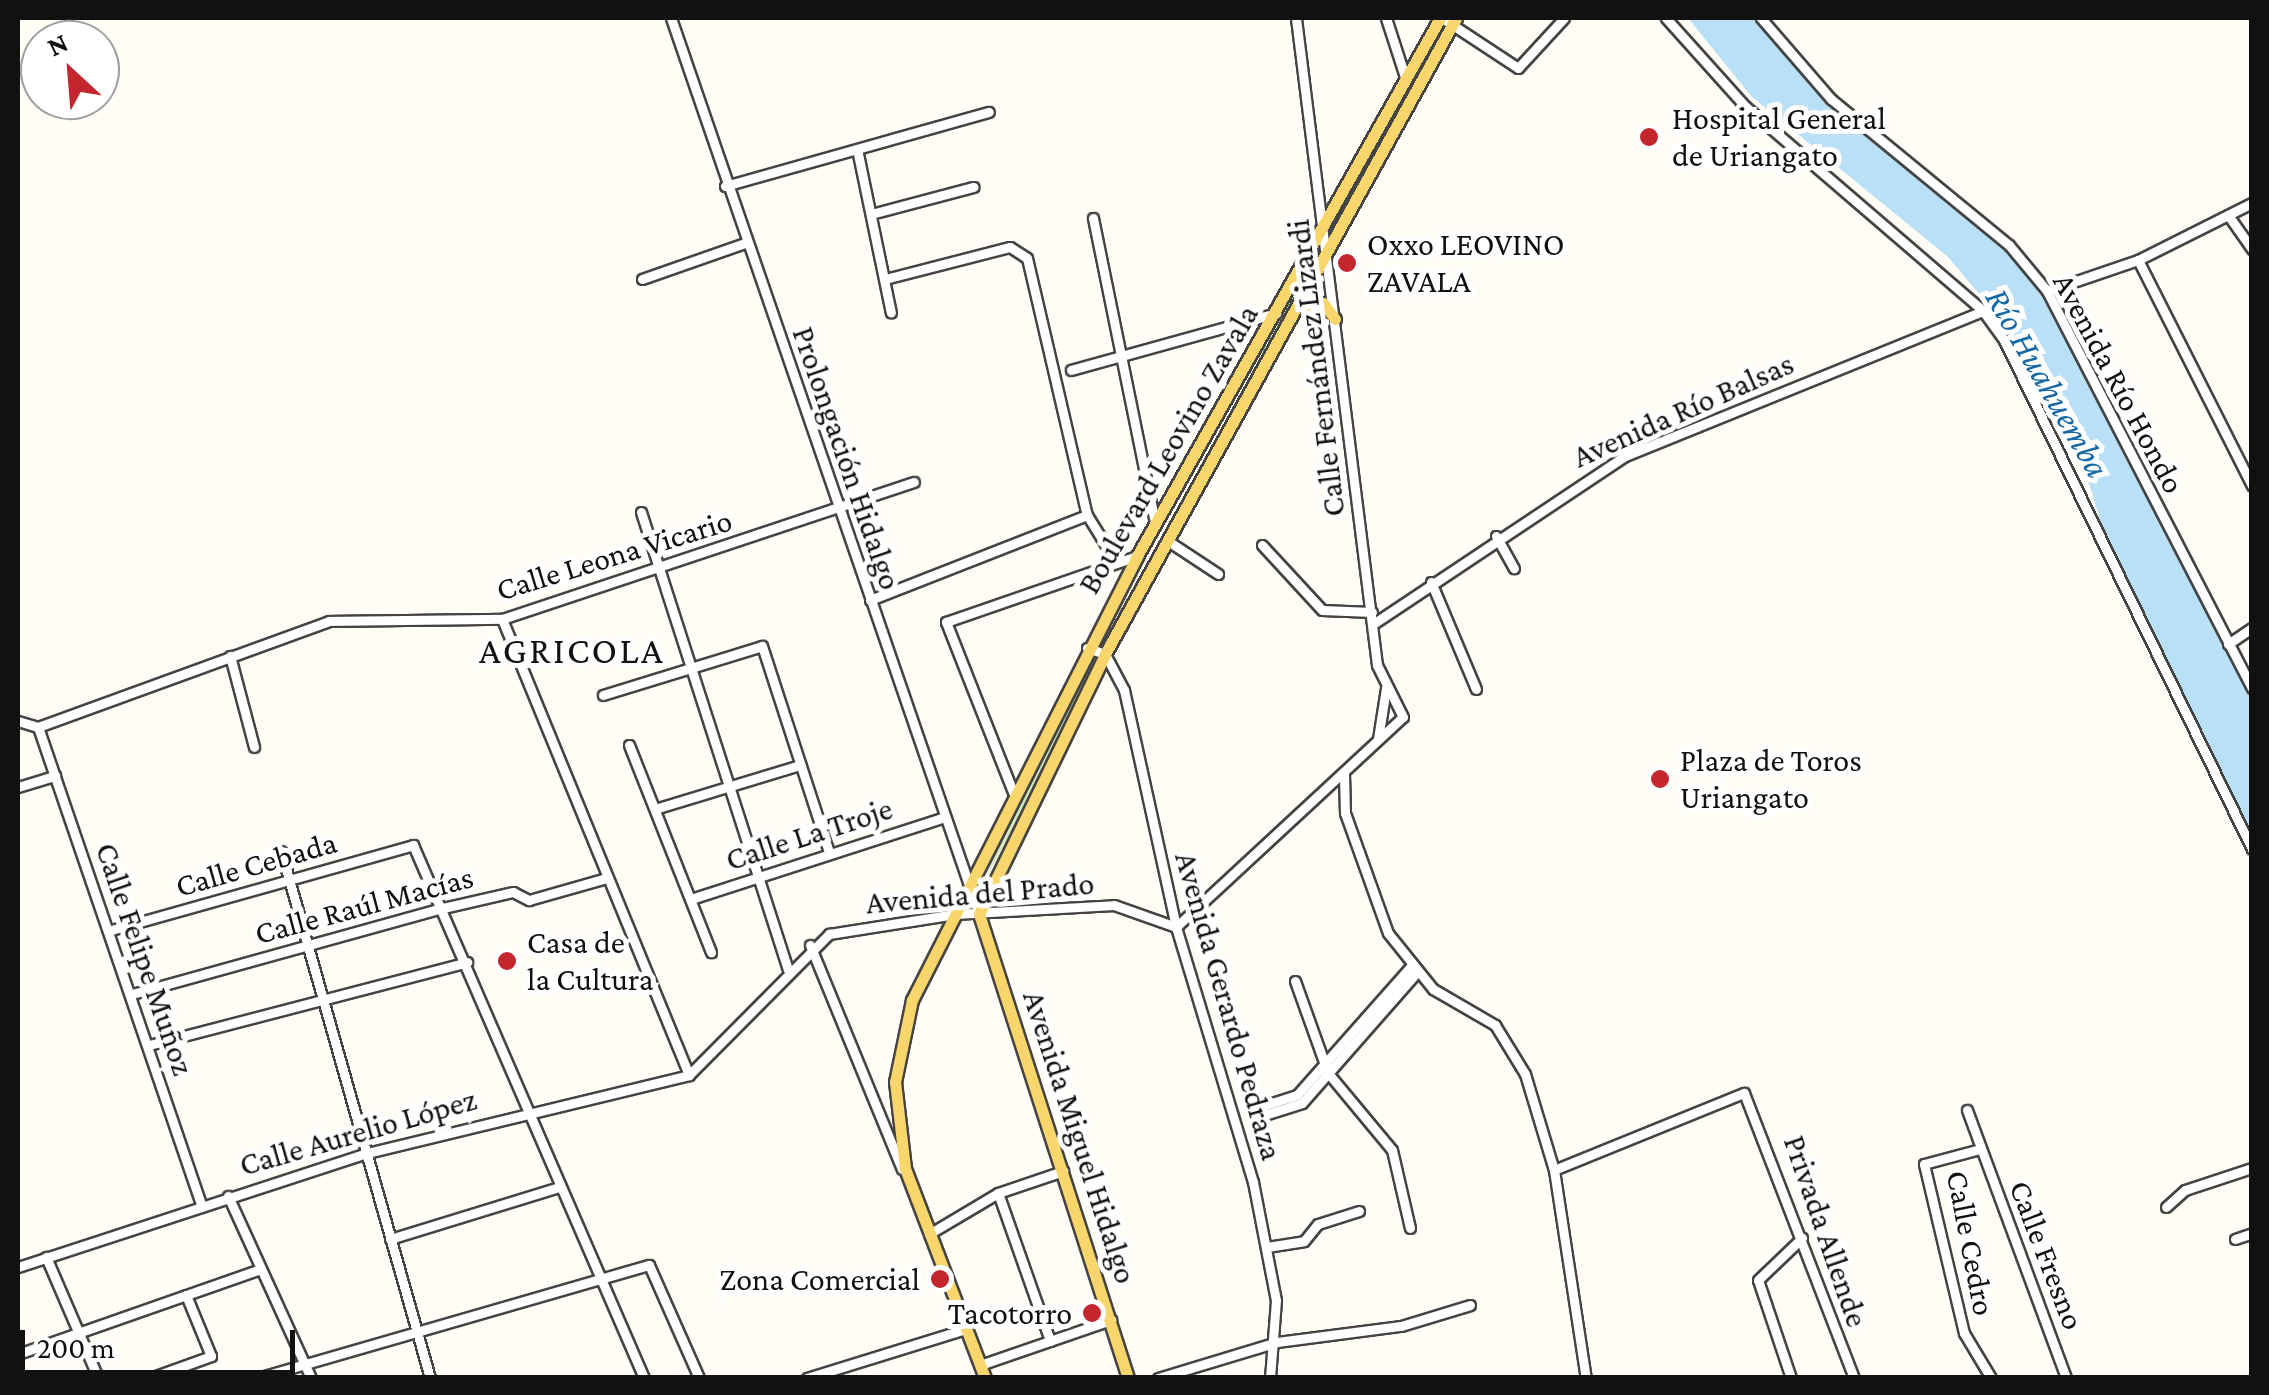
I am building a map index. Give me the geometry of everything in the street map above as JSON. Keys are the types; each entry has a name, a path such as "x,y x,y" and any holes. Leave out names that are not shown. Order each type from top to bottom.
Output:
{"main road":[{"name":"Boulevard Leovino Zavala","path":"983,1371 908,1182 896,1061 912,1000 968,879 1136,556 1286,300 1406,77 1448,19"},
{"name":"Boulevard Leovino Zavala","path":"979,914 1037,782 1326,256 1448,19"},
{"path":"1286,300 1299,306 1323,304 1334,319"},
{"path":"1022,774 1037,782"},
{"name":"Avenida Miguel Hidalgo","path":"979,914 1128,1378"}],"street":[{"name":"Prolongación Hidalgo","path":"670,18 942,818 979,914"},
{"name":"Calle Fernández Lizardi","path":"1296,18 1372,612 1386,688"},
{"path":"1386,18 1406,77"},
{"path":"1448,19 1518,68 1564,18"},
{"path":"1666,18 1798,156 1983,311 2048,418 2120,589 2252,850"},
{"name":"Avenida Río Hondo","path":"1761,18 1831,100 2010,246 2046,291 2252,688"},
{"path":"725,186 989,112"},
{"path":"858,149 890,313"},
{"path":"871,214 973,187"},
{"path":"2046,291 2138,260 2252,203"},
{"path":"2228,214 2252,249"},
{"path":"1093,218 1156,527"},
{"path":"642,279 745,243"},
{"path":"885,278 1020,249 1087,514 1113,557"},
{"path":"2138,260 2250,481"},
{"name":"Avenida Río Balsas","path":"1374,624 1496,536 1623,458 1983,311"},
{"path":"1071,370 1278,312"},
{"name":"Calle Leona Vicario","path":"38,728 230,656 363,615 502,619 840,511 914,482"},
{"path":"641,512 663,568 689,669 754,878 788,970"},
{"path":"870,600 1087,514"},
{"path":"1496,536 1514,568"},
{"path":"1168,541 1218,574"},
{"path":"1262,546 1322,610 1372,612"},
{"path":"1013,792 946,622 1113,557 1136,556"},
{"path":"1431,582 1476,688"},
{"path":"502,619 689,1075 810,944 908,1182"},
{"path":"2228,644 2252,628"},
{"path":"603,695 762,646 829,852"},
{"path":"1087,648 1105,654"},
{"name":"Avenida Gerardo Pedraza","path":"1105,654 1124,690 1176,928 1267,1247 1276,1342 1270,1378"},
{"path":"230,656 254,746"},
{"path":"1176,928 1403,717 1404,704 1386,688"},
{"path":"1378,739 1386,688"},
{"path":"18,720 38,728"},
{"name":"Calle Felipe Muñoz","path":"38,728 111,930 202,1207"},
{"path":"629,745 710,952"},
{"path":"655,809 800,765"},
{"path":"1344,772 1345,812 1388,933 1414,969 1495,1024 1512,1047 1554,1170 1586,1378"},
{"path":"18,786 55,776"},
{"name":"Calle La Troje","path":"691,899 942,818"},
{"name":"Calle Cebada","path":"111,930 414,845 443,908"},
{"path":"281,851 390,1238 410,1329 430,1378"},
{"name":"Calle Raúl Macías","path":"132,994 443,908 513,892 529,900 607,878"},
{"name":"Avenida del Prado","path":"810,944 955,914 1114,905 1176,928"},
{"path":"443,908 644,1378"},
{"path":"149,1045 467,962"},
{"path":"1327,1068 1297,1095 1250,1110 1252,1118 1302,1103 1327,1068 1414,969"},
{"path":"1295,981 1327,1068 1392,1150 1410,1228"},
{"name":"Calle Aurelio López","path":"18,1267 367,1154 527,1109 689,1075"},
{"name":"Privada Allende","path":"1554,1170 1734,1094 1753,1100 1854,1378"},
{"name":"Calle Fresno","path":"1967,1110 2066,1378"},
{"name":"Calle Cedro","path":"1980,1149 1924,1164 1964,1334 1991,1378"},
{"path":"2166,1207 2185,1190 2252,1168"},
{"path":"928,1234 998,1192 1062,1171"},
{"path":"390,1238 559,1186"},
{"path":"998,1192 1050,1342"},
{"path":"228,1196 311,1378"},
{"path":"1267,1247 1304,1241 1318,1224 1359,1212"},
{"path":"2235,1239 2252,1232"},
{"path":"1791,1378 1758,1280 1802,1238"},
{"path":"46,1257 98,1378"},
{"path":"257,1378 410,1329 649,1264 700,1378"},
{"path":"18,1354 261,1269"},
{"path":"150,1378 212,1356 186,1295"},
{"path":"1158,1378 1276,1342 1401,1326 1470,1305"},
{"path":"983,1371 1111,1320"},
{"path":"807,1378 965,1329"}],"green space":[{"path":"1444,18 1449,18 984,882 1021,796"}],"water":[{"name":"Río Huahuemba","path":"1688,18 1753,18 1830,101 2006,247 2044,292 2251,690 2251,846 2121,589 2084,467 2013,334 1948,257 1751,96"}],"place":[{"name":"Hospital General de Uriangato","path":"1649,137"},
{"name":"Oxxo LEOVINO ZAVALA","path":"1347,263"},
{"name":"Plaza de Toros Uriangato","path":"1660,779"},
{"name":"Casa de la Cultura","path":"507,961"},
{"name":"Zona Comercial","path":"940,1279"},
{"name":"Tacotorro","path":"1092,1313"}],"district":[{"name":"AGRICOLA","path":"572,651"}]}
